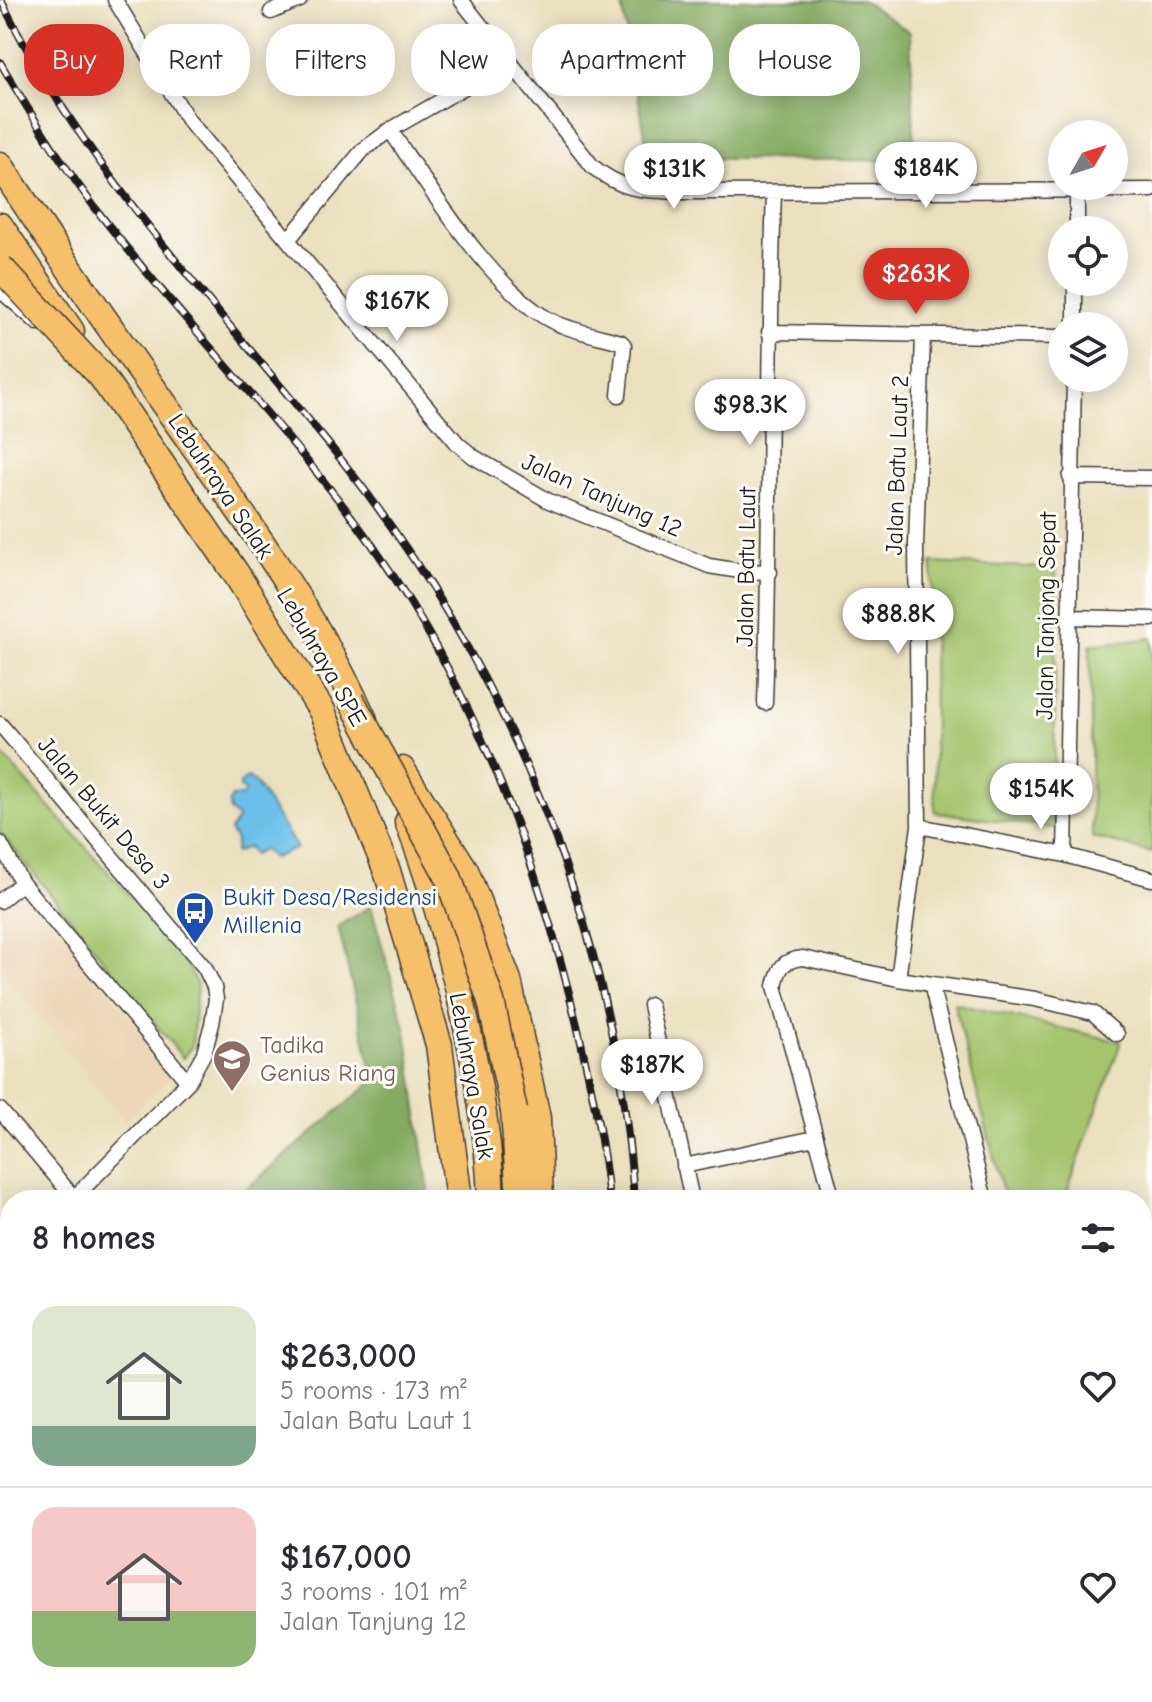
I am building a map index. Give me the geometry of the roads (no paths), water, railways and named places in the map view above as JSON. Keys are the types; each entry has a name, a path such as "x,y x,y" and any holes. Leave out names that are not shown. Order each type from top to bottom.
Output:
{"highway":[{"name":"Lebuhraya Salak","path":"0,165 58,254 251,526 349,691"},
{"name":"Lebuhraya SPE","path":"0,183 48,260 271,568 349,691 421,863 469,1044 487,1190"},
{"name":"Lebuhraya SPE","path":"0,226 235,572 322,711 387,871 439,1045 457,1190"},
{"name":"Lebuhraya Salak","path":"0,247 70,349 216,537 317,703 356,784 391,868 422,962 450,1101 457,1190"},
{"path":"0,267 102,377"},
{"path":"349,691 465,870 508,980 537,1118 540,1190"},
{"path":"349,691 448,876 491,1001 514,1111 519,1190"}],"street":[{"name":"Jalan Tanjung 12","path":"115,0 188,120 445,431 474,457 549,501 709,566 770,572"},
{"path":"271,12 300,0"},
{"path":"461,0 480,24"},
{"path":"516,69 593,167 612,182 633,190 1048,189"},
{"path":"288,240 363,150 390,130 449,96"},
{"path":"390,130 449,215 523,303 557,323 624,345 619,395"},
{"path":"1128,190 1152,190"},
{"name":"Jalan Batu Laut","path":"765,703 770,572 769,332 774,192"},
{"path":"0,290 70,349"},
{"path":"769,332 1048,337"},
{"name":"Jalan Batu Laut 2","path":"898,979 919,826 916,545 923,335"},
{"name":"Jalan Tanjong Sepat","path":"1065,855 1073,392"},
{"path":"1070,477 1152,478"},
{"path":"1068,617 1152,619"},
{"name":"Jalan Bukit Desa 3","path":"0,724 205,968 214,987 214,1012 204,1053 188,1082 82,1190"},
{"path":"919,826 1065,855 1152,879"},
{"path":"0,843 22,883 188,1082"},
{"path":"0,901 22,883"},
{"path":"830,1190 775,986 779,968 789,959 803,958 898,979 1035,999 1093,1013 1117,1034"},
{"path":"931,984 982,1190"},
{"path":"650,1005 690,1190"},
{"path":"0,1110 66,1190"},
{"path":"684,1166 815,1138"}],"water":[{"path":"248,778 254,781 297,848 273,858 263,850 253,855 248,847 235,853 236,840 230,831 238,818 230,811 229,802 232,797 243,796 245,791 240,788 240,783"}],"railway":[{"path":"1,0 35,63 115,183 343,462 403,543 456,628 504,717 544,809 578,904 604,1001 623,1100 633,1190"},
{"path":"0,62 50,144 91,203 351,516 430,636 493,764 542,899 563,968 584,1058 601,1139 608,1190"}],"place":[{"name":"Bukit Desa/Residensi Millenia","path":"195,945"},
{"name":"Tadika Genius Riang","path":"232,1093"}]}
